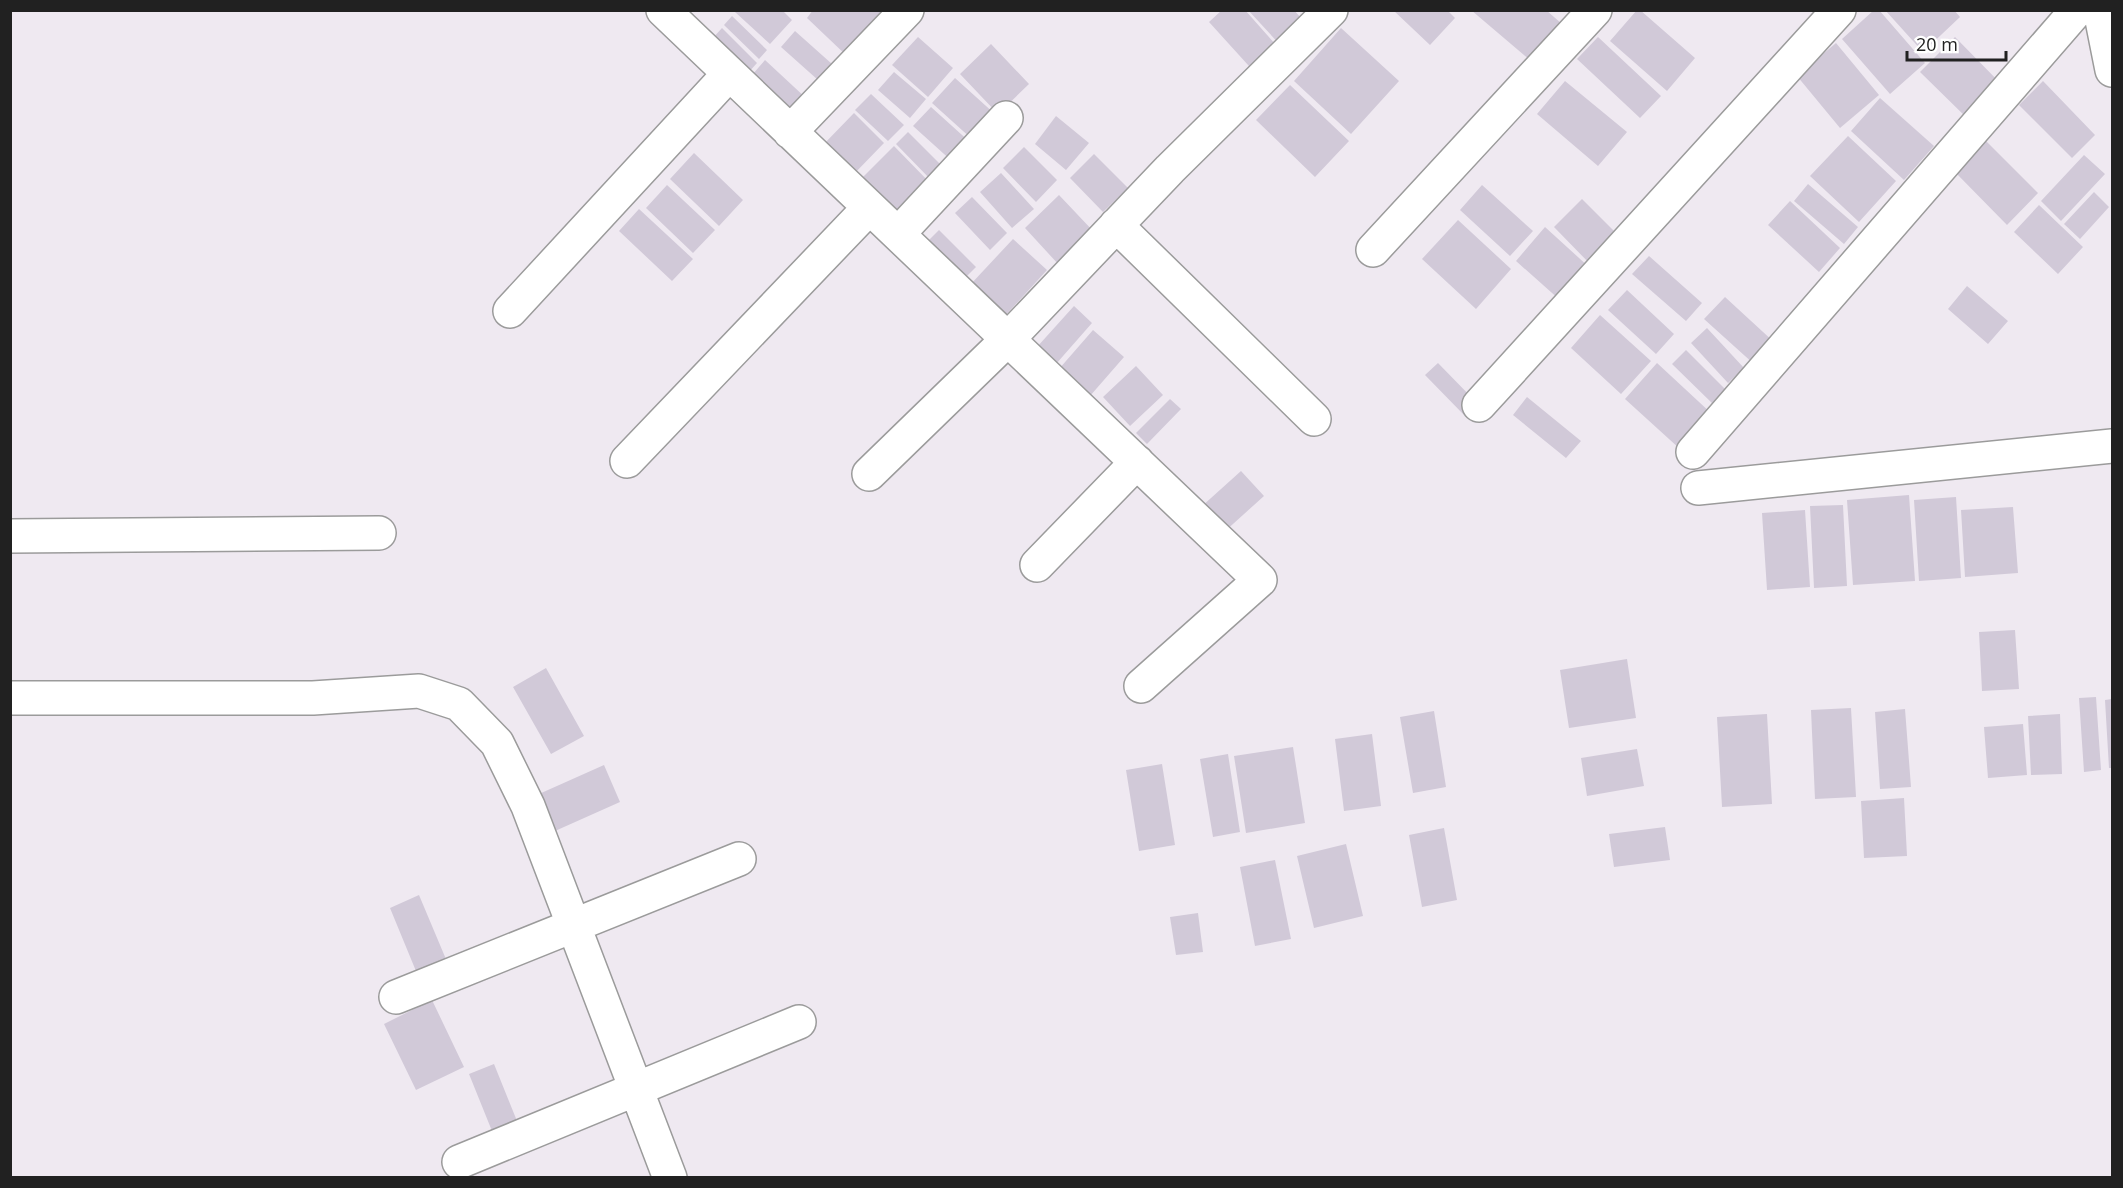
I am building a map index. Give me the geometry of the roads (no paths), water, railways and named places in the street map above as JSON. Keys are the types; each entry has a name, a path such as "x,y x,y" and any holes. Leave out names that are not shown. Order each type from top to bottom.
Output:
{"street":[{"path":"790,132 907,10"},
{"path":"869,474 1008,339 1116,225 1331,10"},
{"path":"1373,250 1595,10"},
{"path":"1479,405 1839,10"},
{"path":"1693,452 2077,10"},
{"path":"2100,10 2112,70"},
{"path":"680,16 729,74 1260,580 1142,686"},
{"path":"510,311 729,74"},
{"path":"898,234 1006,118"},
{"path":"627,461 869,208"},
{"path":"1116,225 1314,419"},
{"path":"1698,488 2112,446"},
{"path":"1036,565 1137,462"},
{"path":"10,536 379,533"},
{"path":"10,699 313,698 419,691 459,704 497,743 528,806 670,1178"},
{"path":"396,997 739,860"},
{"path":"459,1162 798,1022"}]}
